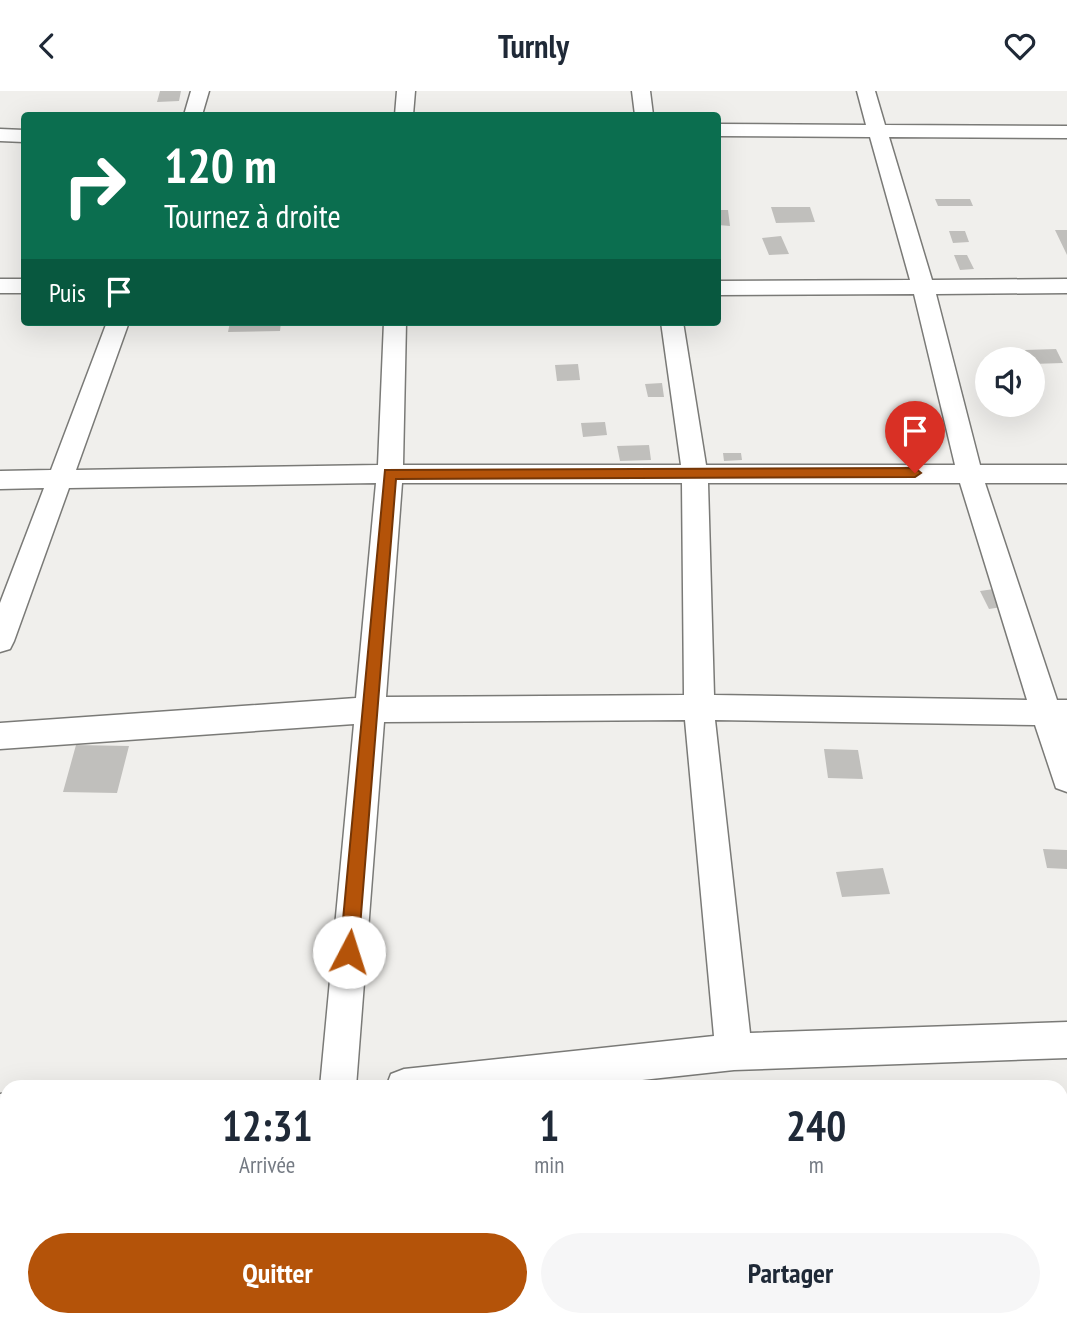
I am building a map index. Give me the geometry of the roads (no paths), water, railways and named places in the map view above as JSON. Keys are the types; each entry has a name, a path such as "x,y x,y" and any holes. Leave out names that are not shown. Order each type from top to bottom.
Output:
{"street":[{"path":"194,112 200,91"},
{"path":"404,112 406,91"},
{"path":"641,91 644,112"},
{"path":"866,91 923,287 970,472 1057,713 1067,778"},
{"path":"721,130 1067,132"},
{"path":"0,135 21,135"},
{"path":"0,286 21,286"},
{"path":"721,288 1067,286"},
{"path":"0,641 117,326"},
{"path":"339,1080 390,474 395,326"},
{"path":"673,326 695,474 699,708 734,1052"},
{"path":"0,480 390,474 1067,474"},
{"path":"0,736 369,710 699,708 1057,713"},
{"path":"470,1080 734,1052 1067,1040"}]}
